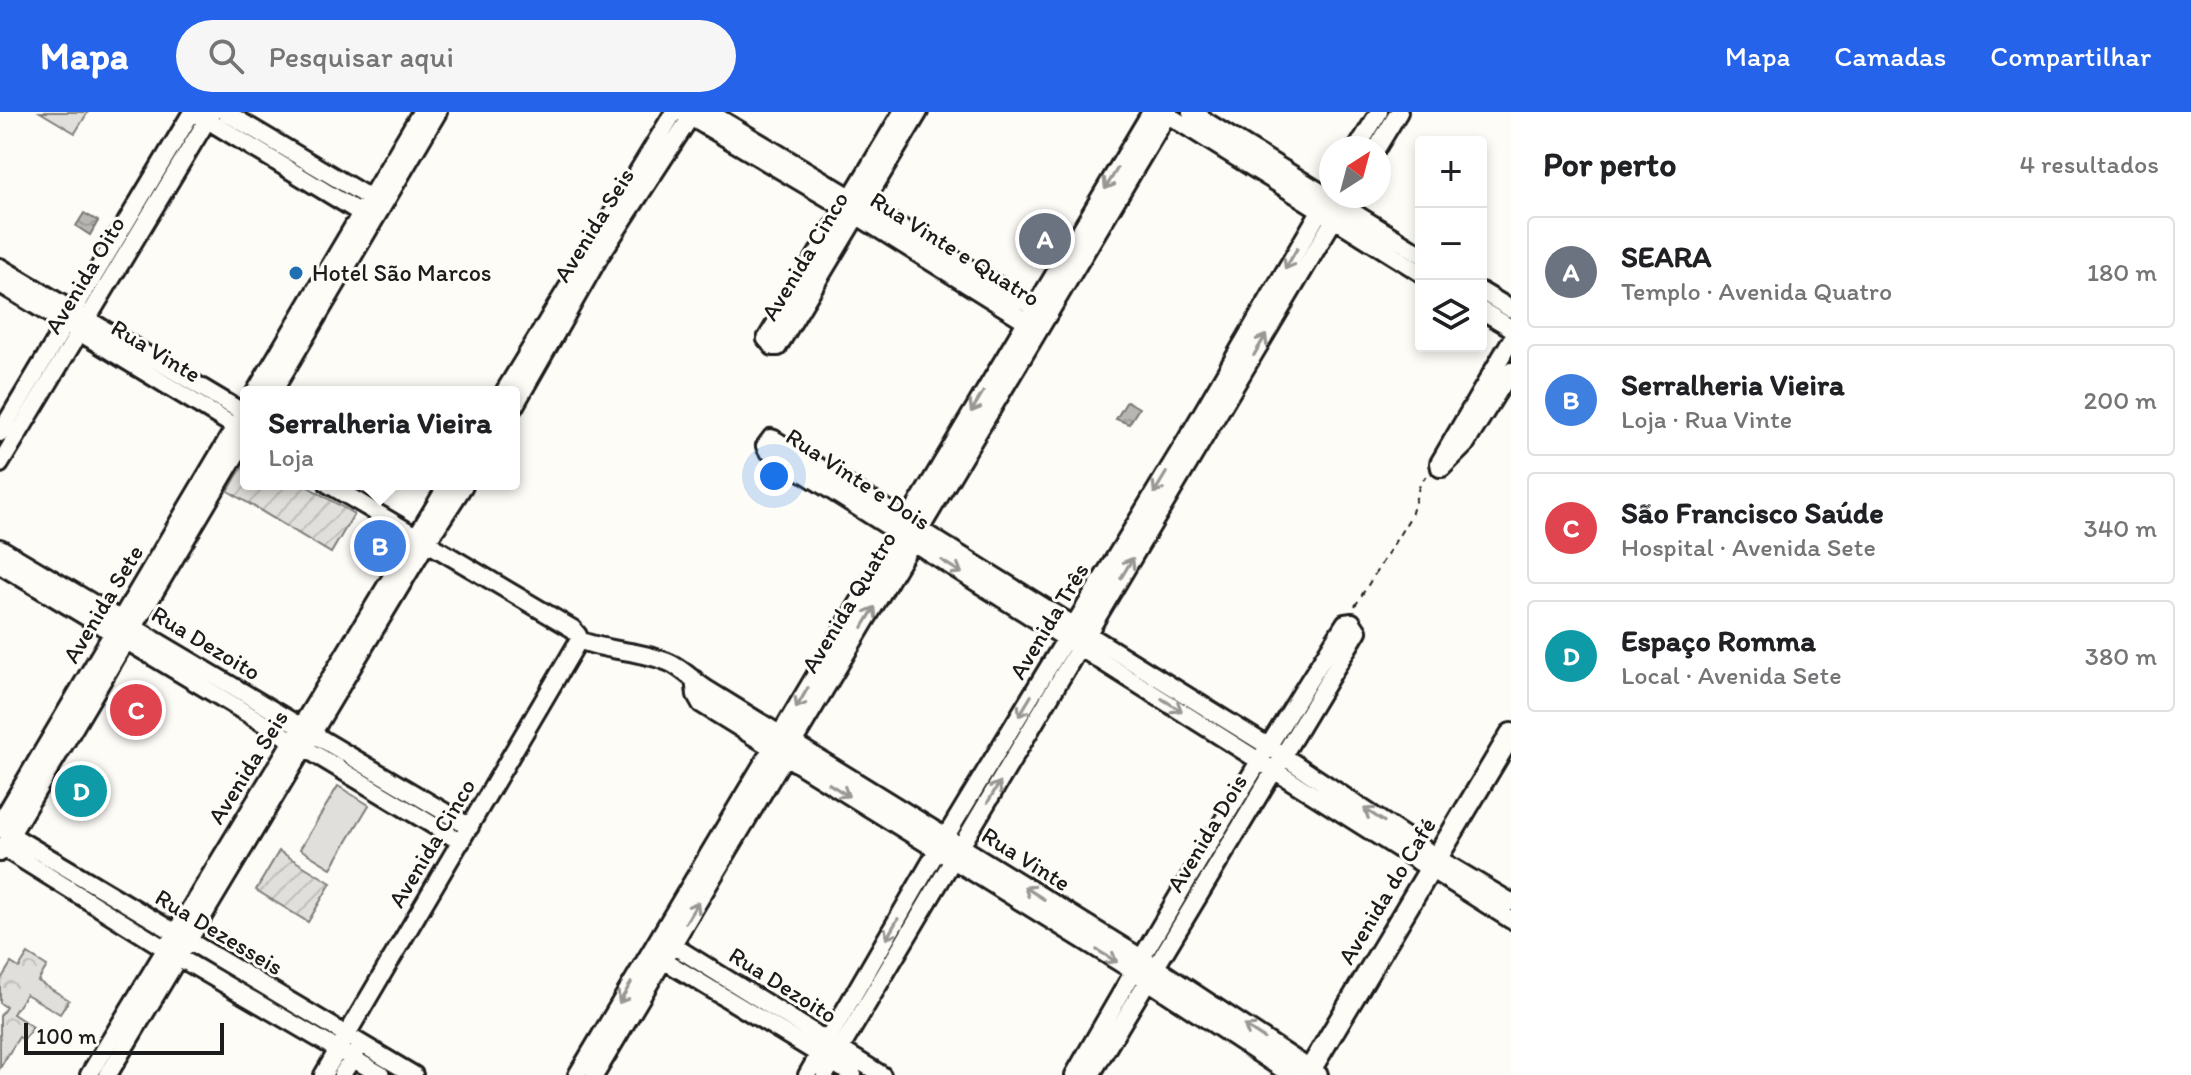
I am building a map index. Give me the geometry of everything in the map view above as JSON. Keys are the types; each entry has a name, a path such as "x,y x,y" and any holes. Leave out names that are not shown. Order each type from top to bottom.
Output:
{"main road":[{"name":"Avenida do Café","path":"1439,867 1511,734"},
{"name":"Avenida do Café","path":"1300,1073 1511,759"}],"street":[{"path":"225,112 376,202"},
{"path":"376,202 421,112"},
{"path":"259,386 376,202 438,112"},
{"name":"Rua Vinte e Quatro","path":"709,112 853,206 1036,318"},
{"name":"Avenida Cinco","path":"902,112 853,206 778,347 769,344 766,339 853,206 919,112"},
{"path":"1191,112 1319,193"},
{"path":"1364,136 1379,112"},
{"path":"1384,136 1399,112"},
{"name":"Rua Vinte e Quatro","path":"685,113 853,206"},
{"name":"Avenida Seis","path":"508,386 685,113"},
{"name":"Avenida Seis","path":"520,396 685,113"},
{"path":"1163,113 1319,195"},
{"name":"Avenida Quatro","path":"595,1075 666,940 1036,318 1163,113"},
{"path":"202,114 367,217"},
{"name":"Avenida Oito","path":"0,433 76,321 202,114"},
{"name":"Avenida Três","path":"807,1075 829,1056 1077,637 1185,442 1331,208"},
{"path":"1340,208 1415,268"},
{"path":"1343,208 1415,250"},
{"path":"276,386 367,217"},
{"name":"Rua Vinte","path":"0,267 76,321 240,420"},
{"name":"Rua Vinte","path":"0,284 76,321"},
{"path":"1487,295 1511,309"},
{"path":"1487,314 1511,328"},
{"name":"Avenida Oito","path":"0,464 76,321"},
{"path":"1511,340 1438,465 1440,468 1465,445 1511,371"},
{"name":"Avenida Sete","path":"2,839 240,429"},
{"name":"Rua Vinte e Dois","path":"909,532 774,439 771,438 765,446 1271,757 1439,867 1511,920"},
{"path":"338,490 573,629 578,638"},
{"name":"Avenida Seis","path":"108,1075 178,946 421,541 445,490"},
{"name":"Avenida Seis","path":"421,541 460,490"},
{"name":"Rua Dezoito","path":"0,548 123,631"},
{"name":"Rua Dezoito","path":"0,565 123,631 303,738 461,842"},
{"name":"Avenida Dois","path":"1074,1075 1143,969 1271,757 1358,631 1356,625 1348,622"},
{"name":"Avenida Cinco","path":"323,1075 349,1047 461,842 578,638"},
{"name":"Rua Vinte","path":"578,638 600,648 656,657 677,666 700,691 783,746 1143,969 1300,1073"},
{"name":"Rua Dezoito","path":"303,738 470,827"},
{"name":"Rua Dezesseis","path":"2,839 349,1047 414,1075"},
{"name":"Rua Vinte e Dois","path":"1439,867 1511,902"},
{"name":"Rua Dezoito","path":"666,940 853,1075"},
{"name":"Avenida Seis","path":"89,1075 178,946"},
{"name":"Avenida Quatro","path":"577,1075 657,956"},
{"name":"Rua Dezoito","path":"657,956 829,1056 882,1075"},
{"name":"Rua Vinte","path":"1143,969 1300,1073"},
{"name":"Avenida Dois","path":"1091,1075 1143,969"},
{"name":"Avenida Cinco","path":"342,1075 349,1047"},
{"name":"Rua Dezesseis","path":"349,1047 381,1075"}],"path":[{"path":"1348,622 1362,592 1411,516 1421,484 1438,465"}],"green space":[{"path":"40,112 88,112 75,133"},
{"path":"240,470 240,490 313,490 354,514 331,553 228,491"},
{"path":"338,786 369,805 331,868 300,849"},
{"path":"279,851 331,883 308,922 256,890"},
{"path":"28,954 47,966 38,981 69,1000 60,1014 26,994 13,1014 33,1027 24,1040 19,1037 0,1068 0,1016 6,1007 0,1003 0,981 11,963 19,968"}],"water":[{"path":"84,213 98,221 90,235 76,226"},
{"path":"1127,401 1139,408 1129,424 1116,419"}],"place":[{"name":"SEARA","path":"1045,239"},
{"name":"Hotel São Marcos","path":"296,273"},
{"name":"Serralheria Vieira","path":"380,546"},
{"name":"São Francisco Saúde","path":"136,710"},
{"name":"Espaço Romma","path":"81,791"}]}
